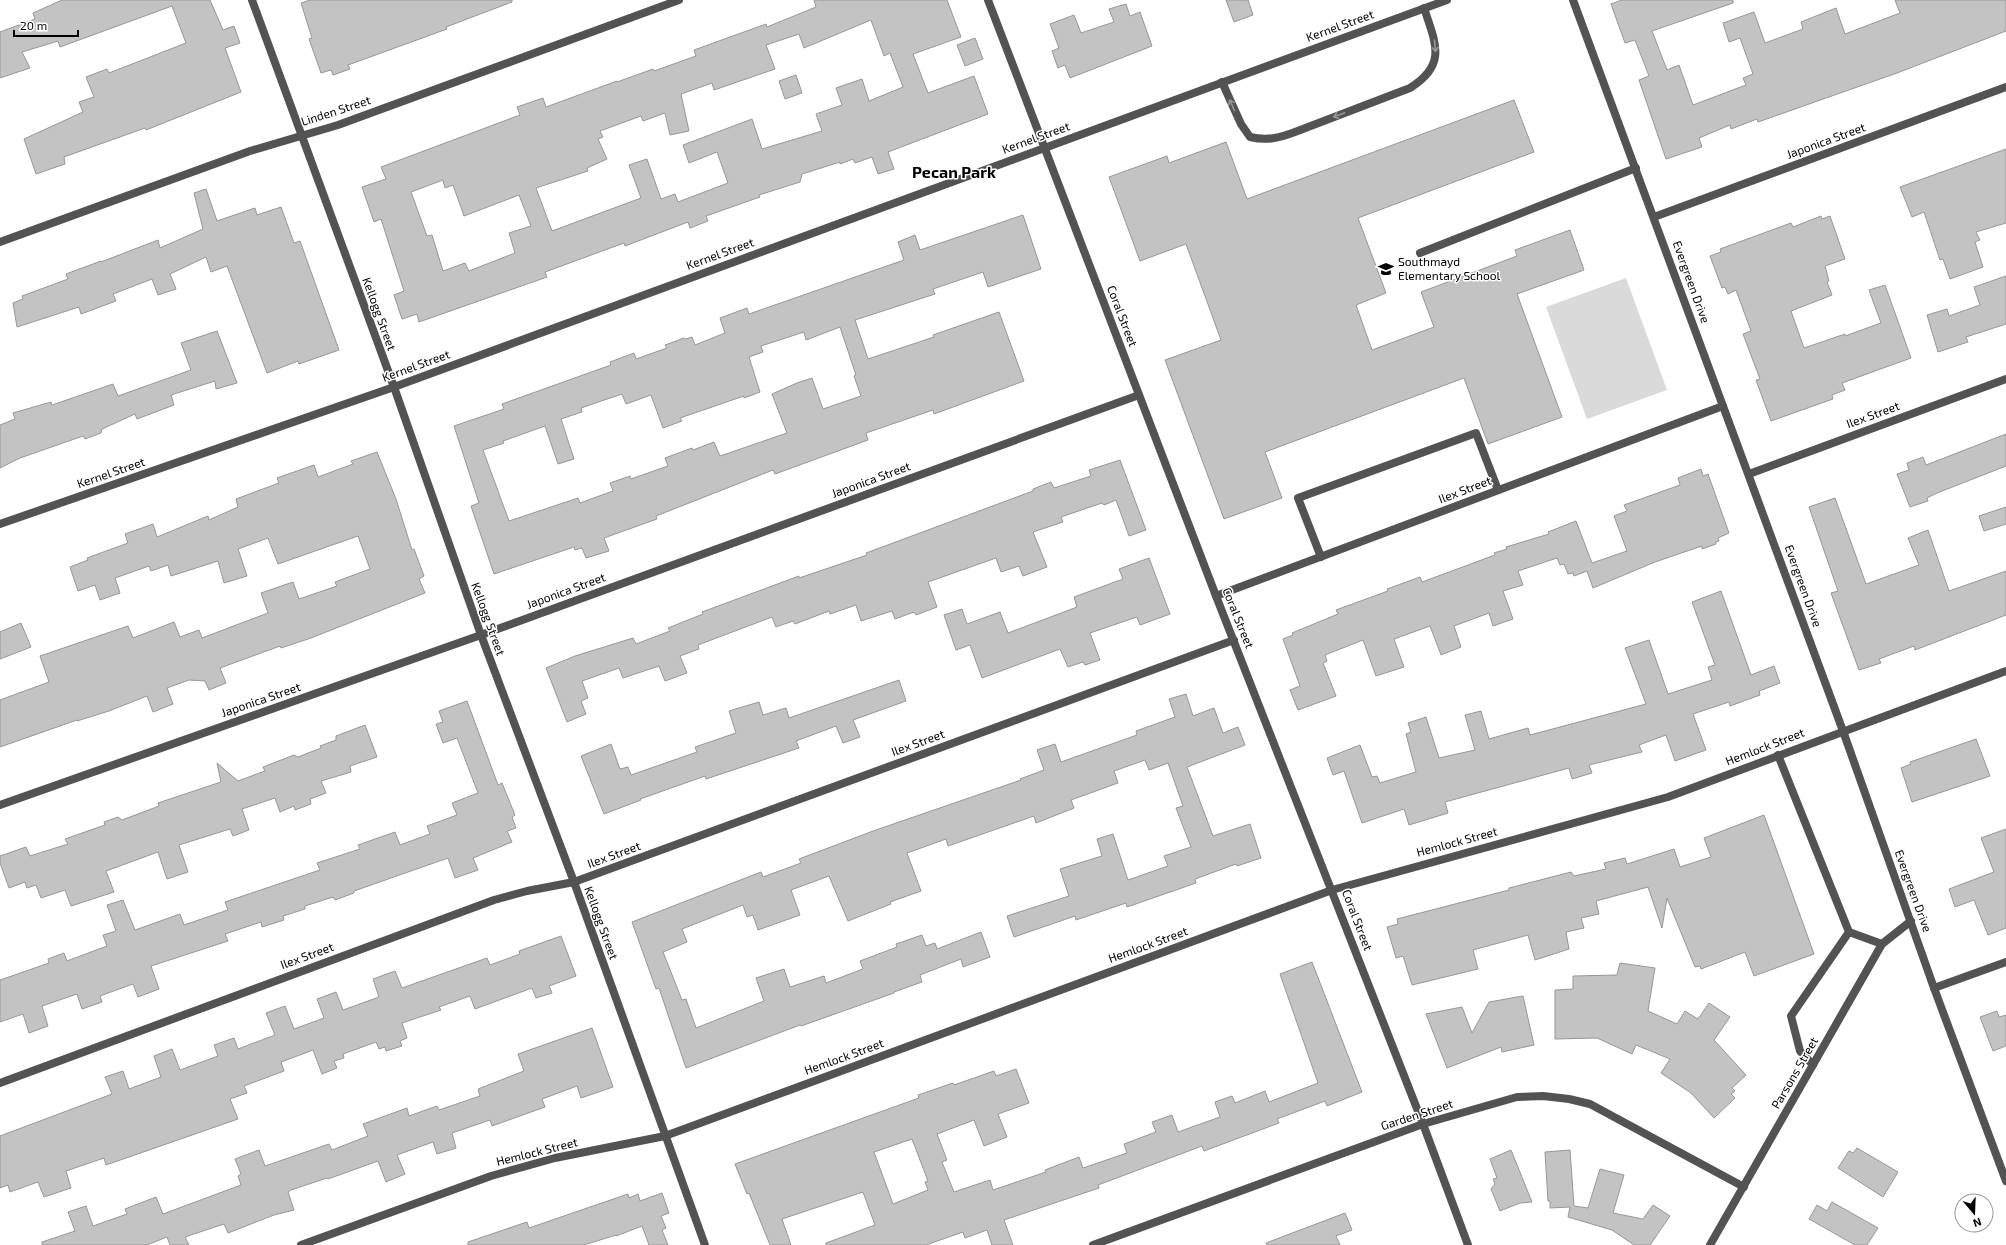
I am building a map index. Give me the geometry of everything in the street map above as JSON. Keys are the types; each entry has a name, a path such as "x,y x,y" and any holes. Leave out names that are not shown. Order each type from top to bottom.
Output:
{"street":[{"name":"Kellogg Street","path":"252,0 394,387 481,635 574,882 705,1245"},
{"name":"Linden Street","path":"0,242 243,154 338,125 679,0"},
{"name":"Coral Street","path":"988,0 1216,596 1423,1124 1468,1245"},
{"name":"Kernel Street","path":"0,524 394,387 1447,0"},
{"name":"Evergreen Drive","path":"1573,0 1749,474 1843,731 1934,988 2006,1181"},
{"path":"1222,82 1241,124 1250,136 1262,139 1276,139 1410,88 1425,79 1434,66 1436,50 1424,8"},
{"name":"Japonica Street","path":"1654,217 2006,87"},
{"path":"1420,253 1636,168"},
{"name":"Ilex Street","path":"1749,474 2006,379"},
{"name":"Japonica Street","path":"0,805 481,635 1139,395"},
{"name":"Ilex Street","path":"1216,596 1723,406"},
{"path":"1321,556 1298,498 1476,433 1498,490"},
{"name":"Ilex Street","path":"0,1083 494,900 527,890 574,882 1234,640"},
{"name":"Hemlock Street","path":"301,1245 491,1176 555,1158 665,1136 1332,890 1668,797 2006,671"},
{"path":"1778,755 1849,932 1882,944"},
{"name":"Parsons Street","path":"1710,1245 1882,944 1911,921"},
{"path":"1813,1066 1800,1051 1791,1016 1849,932"},
{"path":"1934,988 2006,962"},
{"name":"Garden Street","path":"1093,1245 1423,1124 1517,1097 1543,1096 1569,1099 1590,1104 1744,1187"}],"shaded area":[{"path":"1626,278 1667,390 1587,419 1546,307"}],"building":[{"path":"62,0 210,0 223,30 234,26 240,43 225,48 241,92 146,130 145,128 64,157 65,164 36,174 24,139 83,112 79,102 94,97 86,77 107,69 109,73 186,43 172,6 60,47 58,41 22,52 30,68 0,78 0,32 35,19 33,13"},
{"path":"310,0 512,0 512,2 446,27 447,29 348,65 350,69 333,75 331,70 321,73 309,39 312,38 301,3"},
{"path":"814,0 947,0 961,37 913,54 928,93 974,76 988,114 888,152 894,169 878,174 872,157 855,163 853,159 840,164 840,162 802,174 800,182 759,195 760,197 706,216 708,221 690,228 688,222 625,246 624,243 545,272 547,277 419,322 417,314 402,319 394,295 404,291 381,219 374,222 362,187 386,179 381,167 520,115 517,107 543,98 546,107 653,69 654,71 696,56 694,50 766,24 767,27 816,7","holes":["871,20 884,56 890,53 903,87 869,101 862,79 836,88 842,105 816,114 822,131 762,149 752,119 683,145 689,163 717,152 728,183 678,202 675,194 661,199 647,159 629,165 641,198 552,231 536,188 588,171 587,168 607,159 598,139 603,137 600,131 641,116 643,121 665,113 670,135 689,131 681,94 712,83 714,90 775,69 766,45 799,34 804,48","443,180 445,188 453,185 464,216 519,195 531,226 509,233 515,253 469,271 465,263 443,271 432,235 427,236 411,192"]},
{"path":"1226,0 1248,0 1253,15 1234,22"},
{"path":"1622,0 1733,0 1733,3 1652,31 1667,70 1679,65 1693,105 1746,85 1743,78 1753,74 1740,38 1729,42 1723,23 1754,12 1765,43 1803,29 1801,22 1836,8 1845,34 1900,13 1895,0 2006,0 2006,31 1897,73 1758,122 1757,119 1731,129 1730,125 1699,138 1702,147 1666,159 1639,80 1649,76 1635,40 1625,43 1611,4"},
{"path":"1126,4 1130,16 1140,12 1152,46 1070,78 1065,65 1058,68 1052,51 1059,48 1050,24 1074,15 1081,33 1114,22 1109,9"},
{"path":"975,38 983,59 965,66 957,45"},
{"path":"796,75 802,93 785,99 779,81"},
{"path":"1514,100 1534,152 1358,218 1386,293 1356,305 1372,350 1434,327 1421,292 1517,256 1515,250 1570,230 1584,270 1517,294 1562,417 1488,444 1464,378 1265,452 1282,498 1224,519 1165,360 1221,340 1186,244 1140,261 1109,177 1167,156 1169,163 1226,142 1247,199"},
{"path":"2006,149 2006,223 1976,232 1980,240 1975,242 1983,267 1950,279 1943,259 1940,260 1924,212 1912,217 1900,187"},
{"path":"206,189 217,221 255,208 257,215 281,207 294,243 300,241 339,350 299,364 298,361 267,373 227,266 211,272 206,257 170,274 176,289 158,295 152,279 113,294 116,301 81,314 79,307 17,327 13,303 23,299 22,296 68,279 66,274 101,261 158,240 160,248 203,229 194,193"},
{"path":"1023,215 1041,269 988,287 983,272 933,289 935,294 855,320 868,359 934,337 933,335 999,312 1024,381 934,414 933,410 866,433 868,440 775,474 773,470 656,516 657,519 604,538 609,551 586,558 582,548 575,550 574,547 494,574 471,506 479,503 454,426 504,409 502,404 611,365 610,362 634,353 636,359 667,348 665,345 684,338 686,339 692,337 695,345 725,333 720,318 747,308 749,314 904,260 898,242 915,235 920,250","holes":["840,327 856,375 854,376 861,396 823,409 812,378 772,394 787,433 720,456 714,442 693,450 692,448 665,458 668,466 631,479 630,476 610,483 613,491 580,503 578,498 509,521 483,450 545,426 558,464 574,459 561,419 582,412 581,408 622,394 626,404 651,395 663,428 682,421 680,418 760,392 749,357 763,352 761,346 804,332 806,340"]},
{"path":"1821,216 1822,219 1830,216 1845,259 1825,266 1829,281 1827,282 1832,295 1791,311 1804,348 1845,334 1845,336 1881,323 1869,290 1885,285 1911,358 1842,383 1845,390 1832,395 1833,399 1771,421 1756,380 1760,379 1743,334 1751,331 1736,290 1728,294 1725,287 1722,288 1710,256 1721,252 1720,249 1791,223 1793,227"},
{"path":"2006,276 2006,324 1966,337 1968,342 1938,352 1927,315 1947,309 1949,316 1980,305 1974,287"},
{"path":"217,331 237,383 216,389 215,381 171,395 174,405 137,419 135,414 102,429 101,433 85,439 83,436 20,458 0,468 0,425 15,419 13,413 51,402 52,405 113,384 118,396 191,370 181,343"},
{"path":"2006,434 2006,466 1937,493 1927,498 1928,501 1910,507 1897,474 1909,470 1907,463 1923,457 1926,465"},
{"path":"377,452 396,499 412,550 414,549 424,576 419,579 425,593 311,638 281,648 280,646 220,668 226,683 209,690 205,681 189,680 167,688 173,704 153,712 147,696 109,711 77,720 0,747 0,700 49,682 40,656 128,626 133,638 174,622 180,637 199,630 202,638 268,613 261,593 293,582 299,599 337,586 335,582 370,569 358,536 278,564 268,538 238,549 247,576 224,583 218,561 171,576 168,565 151,571 149,566 115,578 120,593 100,600 95,585 78,591 70,567 88,560 87,558 128,543 125,534 153,524 157,537 208,516 209,520 238,507 236,499 279,483 277,478 314,465 318,477 353,464 351,461"},
{"path":"1120,460 1146,530 1129,536 1116,500 1104,505 1102,503 1061,517 1063,522 1033,532 1047,567 1023,576 1019,566 1001,572 996,558 928,582 937,607 916,615 914,612 895,619 892,611 861,621 856,605 830,614 829,611 795,624 793,621 776,627 772,617 698,645 699,649 680,656 687,673 665,681 659,666 623,678 619,668 582,681 588,698 581,701 586,714 567,722 546,668 575,656 633,638 636,644 670,631 668,628 703,614 702,612 799,576 799,578 867,555 866,553 1033,491 1033,489 1051,482 1054,488 1091,476 1089,470"},
{"path":"1701,469 1703,476 1708,474 1729,533 1718,538 1719,541 1716,542 1716,544 1702,549 1702,546 1655,562 1593,588 1587,571 1574,576 1573,573 1568,574 1564,564 1560,565 1557,558 1518,571 1523,585 1503,591 1513,619 1493,626 1489,613 1454,626 1461,647 1441,655 1430,626 1394,639 1404,667 1376,676 1363,640 1325,655 1327,661 1323,663 1336,696 1298,710 1290,690 1300,686 1283,639 1293,635 1292,633 1338,614 1336,610 1388,591 1387,589 1420,577 1422,582 1495,555 1494,553 1507,549 1506,547 1549,534 1548,532 1576,521 1592,563 1627,551 1614,516 1627,511 1624,505 1680,485 1678,478"},
{"path":"1835,498 1866,584 1919,565 1908,538 1928,530 1949,591 2006,571 2006,615 1915,650 1914,646 1879,659 1881,663 1859,670 1831,593 1838,591 1809,507"},
{"path":"2006,507 2006,524 1984,531 1979,516"},
{"path":"1149,558 1170,614 1140,625 1137,617 1090,633 1100,660 1085,665 1083,662 1068,667 1060,649 982,678 970,645 956,650 944,615 962,609 967,624 1000,612 1008,633 1077,607 1074,597 1123,579 1119,569"},
{"path":"1721,591 1751,675 1774,666 1780,683 1759,691 1760,695 1730,706 1729,702 1693,714 1706,750 1675,761 1666,735 1639,745 1642,752 1589,765 1592,773 1572,779 1569,768 1445,802 1448,813 1409,825 1404,809 1362,823 1344,771 1333,775 1327,758 1360,745 1372,777 1377,776 1380,783 1416,772 1406,734 1411,732 1408,723 1426,717 1439,758 1475,750 1465,715 1481,711 1489,739 1528,728 1530,735 1646,704 1625,648 1649,640 1668,694 1712,680 1708,667 1715,665 1692,602"},
{"path":"21,623 31,647 0,659 0,632"},
{"path":"899,680 906,701 853,720 860,737 843,743 836,726 796,741 799,748 706,779 705,776 640,799 641,800 604,814 581,756 611,744 620,769 628,767 631,775 697,752 695,747 736,733 729,711 759,702 763,715 786,708 789,718"},
{"path":"1186,694 1193,716 1214,708 1223,733 1238,727 1245,745 1187,767 1213,836 1250,824 1261,858 1237,866 1236,864 1195,879 1196,883 1127,907 1126,903 1076,920 1075,916 1014,937 1007,916 1069,896 1060,869 1102,856 1097,839 1113,834 1128,880 1168,866 1164,856 1191,847 1176,808 1183,806 1168,763 1149,770 1145,760 1114,771 1118,783 1071,800 1074,808 1036,823 1034,816 948,846 946,839 907,853 921,891 890,902 891,904 848,921 829,876 791,890 800,915 758,930 753,915 747,917 743,905 682,929 687,942 663,952 682,1000 686,999 696,1028 764,1001 756,978 784,969 790,987 824,976 826,983 863,969 860,961 897,947 896,944 922,935 926,946 935,943 937,949 981,932 990,957 963,967 961,959 920,975 922,982 801,1026 800,1025 686,1068 659,988 656,989 632,922 761,872 763,877 801,863 799,859 873,831 1021,780 1020,779 1044,770 1037,750 1055,744 1061,762 1137,735 1136,731 1175,717 1169,699"},
{"path":"467,701 498,785 502,783 515,815 512,817 516,828 507,831 512,842 473,858 478,870 455,878 448,858 354,891 354,893 335,900 333,897 305,906 305,909 283,916 284,920 262,927 261,922 225,934 228,941 151,966 159,989 138,997 133,984 100,996 102,1002 82,1009 77,994 42,1006 48,1026 29,1033 23,1014 0,1022 0,980 49,963 48,959 64,953 67,961 107,946 103,935 116,931 107,905 123,900 135,930 180,914 184,925 228,910 225,902 320,870 317,863 360,849 358,845 395,832 400,845 430,834 427,826 457,815 452,803 478,793 457,738 443,743 436,724 443,722 439,711"},
{"path":"365,725 377,757 350,766 351,772 321,781 326,793 310,799 311,804 295,810 294,806 280,812 275,798 242,809 249,830 233,836 230,829 179,845 188,872 167,879 158,852 106,871 114,892 71,906 65,890 41,898 36,885 27,888 25,882 9,888 0,863 0,856 26,847 30,856 68,844 65,839 105,825 104,822 118,817 122,820 159,806 158,803 221,782 217,763 238,781 265,771 263,767 294,755 298,757 321,748 320,746 336,740 336,736"},
{"path":"1976,739 1990,776 1912,802 1901,768 1911,764 1910,762"},
{"path":"1764,815 1814,954 1754,976 1745,952 1701,969 1700,966 1695,967 1667,898 1662,928 1648,887 1596,901 1599,914 1581,918 1584,928 1566,932 1569,949 1535,960 1528,935 1473,950 1478,969 1412,985 1403,956 1396,958 1387,927 1398,924 1397,919 1509,890 1509,888 1571,872 1574,876 1606,869 1604,863 1625,858 1627,864 1674,849 1680,867 1711,857 1704,838"},
{"path":"2006,829 2006,928 1988,935 1974,900 1955,907 1949,889 1994,872 1981,838"},
{"path":"561,936 576,976 549,986 552,993 536,998 532,988 475,1009 470,996 439,1007 441,1010 402,1023 407,1038 400,1041 402,1046 386,1051 385,1047 379,1049 376,1042 343,1054 344,1058 334,1061 337,1068 322,1074 313,1050 281,1062 284,1071 244,1086 247,1093 230,1099 238,1119 106,1165 104,1158 66,1171 71,1188 44,1197 38,1182 10,1192 8,1185 0,1188 0,1136 112,1094 105,1077 123,1071 129,1089 161,1077 154,1056 172,1049 180,1070 218,1056 214,1045 234,1038 238,1049 275,1035 266,1013 285,1006 294,1029 324,1018 317,999 336,992 343,1010 379,997 373,979 395,971 402,988 487,958 490,965 520,954 519,951"},
{"path":"1312,962 1362,1092 1327,1106 1325,1101 1277,1119 1279,1123 1204,1151 1202,1146 1098,1185 1099,1188 1004,1220 1013,1245 992,1245 987,1230 965,1238 963,1232 926,1245 826,1245 826,1243 875,1225 863,1192 782,1219 791,1245 770,1245 749,1193 747,1194 735,1164 919,1098 918,1095 953,1083 954,1085 994,1071 996,1076 1016,1069 1029,1103 998,1114 1007,1137 984,1146 974,1120 937,1134 947,1160 942,1162 954,1192 990,1180 993,1190 1046,1172 1045,1170 1079,1157 1083,1168 1127,1153 1124,1144 1156,1132 1152,1122 1172,1115 1178,1132 1220,1117 1215,1102 1232,1096 1235,1103 1265,1091 1269,1102 1318,1083 1280,974","holes":["912,1139 928,1181 925,1182 928,1190 893,1204 874,1152"]},
{"path":"1620,963 1655,968 1648,1011 1677,1024 1685,1011 1698,1019 1709,1003 1730,1017 1714,1040 1746,1075 1732,1088 1735,1091 1731,1094 1735,1098 1714,1118 1691,1093 1661,1073 1670,1059 1636,1045 1632,1054 1597,1038 1555,1039 1555,990 1573,989 1573,976 1617,975"},
{"path":"1523,996 1534,1045 1502,1052 1501,1047 1447,1068 1426,1014 1462,1007 1472,1033 1489,1002"},
{"path":"1997,1011 1999,1017 2006,1015 2006,1046 1993,1051 1980,1017"},
{"path":"592,1028 613,1087 581,1098 577,1086 542,1099 545,1107 492,1126 490,1120 452,1133 456,1148 437,1154 433,1142 397,1155 405,1174 386,1182 378,1161 328,1179 327,1178 291,1190 288,1192 294,1210 274,1215 228,1233 224,1224 185,1237 189,1245 170,1245 167,1237 147,1245 42,1245 42,1242 75,1231 68,1212 86,1206 93,1226 127,1214 125,1209 156,1197 163,1214 241,1185 238,1176 241,1174 235,1159 259,1150 265,1166 329,1144 332,1150 368,1136 363,1124 407,1108 409,1116 437,1106 439,1110 480,1096 478,1089 524,1071 518,1054"},
{"path":"1857,1148 1898,1172 1883,1197 1838,1168 1849,1151 1853,1153"},
{"path":"1511,1150 1532,1202 1520,1203 1500,1211 1491,1189 1495,1184 1493,1179 1497,1178 1490,1159"},
{"path":"1570,1150 1574,1206 1588,1208 1600,1169 1624,1175 1613,1213 1643,1219 1653,1205 1670,1216 1650,1245 1634,1245 1612,1230 1568,1217 1570,1207 1550,1208 1550,1201 1548,1201 1545,1152"},
{"path":"662,1193 669,1213 661,1216 666,1228 662,1230 668,1245 649,1245 642,1226 616,1236 584,1245 468,1245 468,1242 527,1222 529,1228 628,1194 629,1198 638,1194 640,1201"},
{"path":"1832,1202 1878,1228 1867,1245 1855,1245 1809,1219 1817,1205 1827,1211"},
{"path":"1345,1213 1352,1230 1336,1236 1340,1245 1267,1245 1266,1243"}],"place":[{"name":"Southmayd Elementary School","path":"1386,269"}],"district":[{"name":"Pecan Park","path":"954,172"}]}
